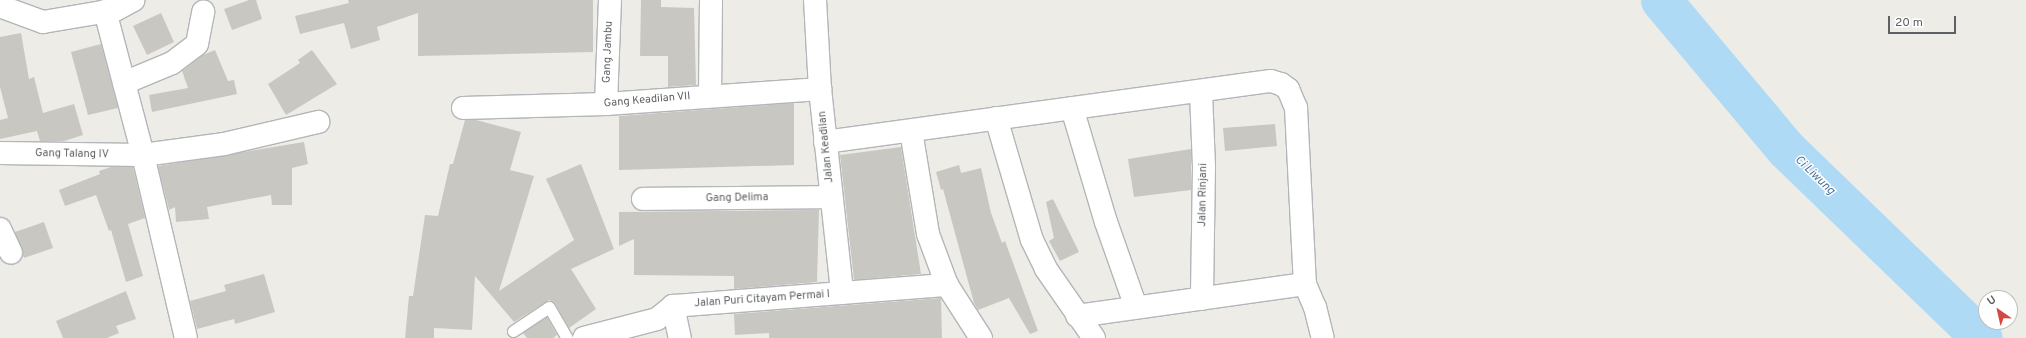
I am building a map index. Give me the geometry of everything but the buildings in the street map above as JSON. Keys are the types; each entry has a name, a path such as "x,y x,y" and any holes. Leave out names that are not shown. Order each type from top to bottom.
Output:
{"street":[{"path":"1,5 43,22 105,11 128,5 134,0"},
{"name":"Gang Jambu","path":"606,104 610,0"},
{"path":"710,95 711,0"},
{"name":"Jalan Keadilan","path":"815,0 820,90 842,293"},
{"path":"105,11 143,155 186,338"},
{"path":"124,83 172,63 197,44 203,12"},
{"path":"825,142 996,118 1201,92 1271,81 1281,84 1293,97 1296,108 1305,284 1315,307 1323,338"},
{"name":"Gang Keadilan VII","path":"469,108 606,104 710,95 820,90"},
{"name":"Jalan Rinjani","path":"1201,92 1204,167 1202,299"},
{"path":"1072,108 1106,222 1136,308"},
{"path":"996,118 1032,240 1046,269 1077,316 1094,338"},
{"name":"Gang Talang IV","path":"0,153 143,155 224,144 318,122"},
{"path":"911,131 928,234 947,285 981,338"},
{"name":"Gang Delima","path":"643,199 831,197"},
{"path":"0,229 11,253"},
{"path":"1077,316 1305,284"},
{"name":"Jalan Puri Citayam Permai I","path":"673,306 947,285"},
{"path":"584,338 657,319 673,306 680,338"}],"lane":[{"path":"513,331 549,307 567,338"}],"waterway":[{"name":"Ci Liwung","path":"1661,0 1786,149 1982,338"}]}
